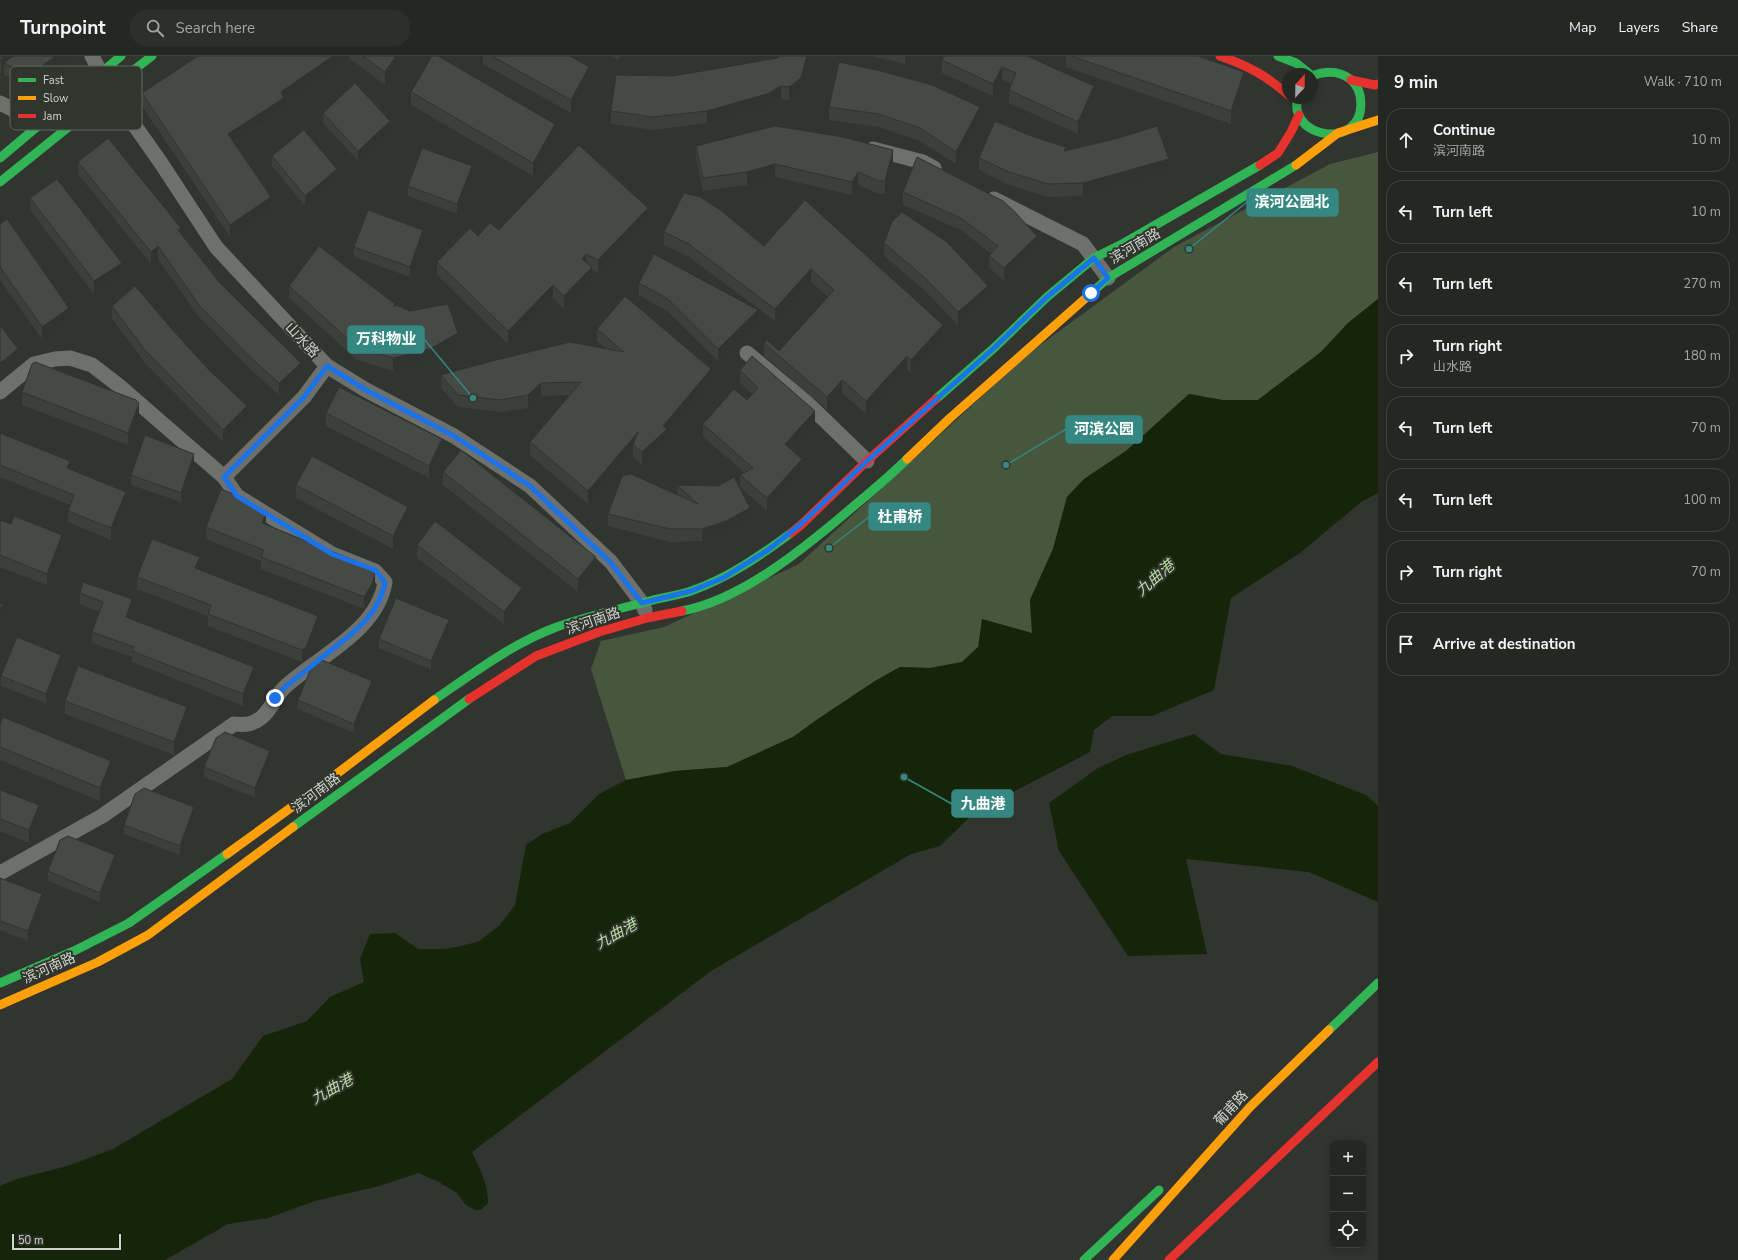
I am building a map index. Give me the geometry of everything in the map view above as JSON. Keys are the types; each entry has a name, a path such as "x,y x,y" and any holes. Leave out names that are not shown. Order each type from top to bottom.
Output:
{"street":[{"name":"山水路","path":"92,56 97,66"},
{"path":"109,66 121,56"},
{"path":"139,66 152,56"},
{"path":"1220,56 1244,65 1271,80 1282,90"},
{"path":"1278,56 1296,63 1303,68"},
{"path":"1297,104 1299,115 1304,123 1319,133 1329,135 1338,134 1350,126 1359,115 1361,106 1360,96 1357,87 1351,80 1342,74 1332,71 1318,73"},
{"path":"1351,80 1375,85 1378,84"},
{"path":"0,983 91,944 134,920 318,788 474,672 511,649 552,629 590,616 691,591 723,578 761,554 801,524 867,461 994,348 1047,297 1094,258 1124,243 1272,157 1281,148 1299,115"},
{"name":"滨河南路","path":"0,1005 98,962 148,935 352,783 486,687 536,656 599,632 647,618 698,608 732,594 790,557 818,536 893,473 950,418 1108,278 1301,162 1338,134 1378,120"},
{"path":"0,158 33,130"},
{"path":"0,182 66,130"},
{"name":"山水路","path":"138,130 216,247 327,366 366,390 454,436 530,486 610,562 642,603 647,618"},
{"path":"862,146 923,162 947,175"},
{"path":"979,192 1083,244 1108,278"},
{"path":"747,353 806,402 867,461"},
{"path":"0,392 34,364 55,359 70,358 92,365 118,385 224,477 237,496 332,554 375,570 385,582 383,593 373,611 361,626 286,686 262,717 248,725 234,724 102,816 0,873"},
{"path":"224,477 304,397 327,366"},
{"name":"葡甫路","path":"1113,1260 1250,1107 1378,983"},
{"path":"1169,1260 1378,1062"},
{"path":"1258,1189 1368,1072"},
{"path":"1176,1176 1250,1107"},
{"path":"1084,1260 1164,1186"}],"shaded area":[{"path":"1378,152 1378,299 1348,323 1321,352 1258,400 1222,400 1189,394 1126,451 1084,479 1067,497 1053,549 1030,600 1032,633 978,647 962,662 930,668 900,667 875,681 793,737 727,767 675,771 626,780 591,669 601,641 664,627 799,564 1028,354 1174,247 1330,164"}],"water":[{"path":"1378,299 1378,493 1361,502 1300,553 1231,598 1214,690 1152,716 1112,716 1094,730 1090,752 975,812 940,846 911,854 711,971 472,1152 487,1189 488,1203 481,1210 475,1210 466,1205 457,1193 439,1182 418,1173 379,1186 315,1201 268,1218 228,1224 165,1260 0,1260 0,1186 17,1179 67,1166 113,1149 232,1079 263,1036 307,1021 330,997 364,982 360,959 370,934 395,933 418,949 446,949 478,942 500,925 515,905 526,845 542,834 570,823 599,794 626,780 675,771 727,767 793,737 875,681 900,667 930,668 962,662 978,647 982,619 1032,633 1030,600 1053,549 1067,497 1084,479 1126,451 1189,394 1222,400 1258,400 1321,352 1348,323"},
{"path":"1194,734 1221,754 1292,766 1366,795 1378,806 1378,902 1309,872 1186,859 1207,954 1128,956 1059,851 1049,803 1098,768 1126,755"}],"building":[{"path":"0,56 3,56 1,62 0,61"},
{"path":"13,56 56,56 42,66 10,66 4,63"},
{"path":"198,56 333,56 281,92 284,98 228,134 271,197 230,225 142,93"},
{"path":"363,56 396,56 385,72"},
{"path":"432,56 438,56 555,124 533,163 411,92"},
{"path":"492,56 570,56 589,67 571,100"},
{"path":"779,56 807,56 801,78 789,87 781,86 767,94 707,111 653,117 611,111 616,75 673,76 778,58"},
{"path":"944,56 1027,56 1094,86 1078,122 1009,90 1016,73 1002,67 993,84 942,60"},
{"path":"1071,56 1198,56 1244,72 1231,111"},
{"path":"839,62 881,71 932,85 980,107 956,152 920,128 879,114 829,107"},
{"path":"355,83 390,121 358,151 323,113"},
{"path":"995,121 1034,137 1066,147 1064,151 1119,138 1157,126 1169,159 1083,183 1048,184 1009,172 979,158"},
{"path":"775,126 843,137 893,150 885,181 879,181 858,172 852,182 775,164 747,172 703,178 696,146"},
{"path":"304,130 337,169 305,196 272,156"},
{"path":"108,138 181,228 178,230 220,283 301,363 279,383 248,355 199,305 158,246 151,252 78,162"},
{"path":"579,145 648,208 598,260 586,254 582,259 592,267 564,296 553,285 508,331 437,262 470,228 478,236 490,223 499,230"},
{"path":"422,148 472,166 457,204 408,186"},
{"path":"917,157 1003,201 1037,236 1004,268 989,256 998,246 961,218 903,192"},
{"path":"57,179 122,263 94,281 30,198"},
{"path":"684,193 700,197 719,209 764,246 805,200 943,325 911,360 907,356 866,401 842,380 827,397 764,343 767,340 779,351 834,290 811,269 775,309 689,244 664,232"},
{"path":"368,210 423,230 410,267 354,247"},
{"path":"902,212 947,242 988,286 958,312 925,278 884,243 892,222"},
{"path":"7,219 69,308 42,327 0,267 0,224"},
{"path":"319,246 395,304 394,307 396,305 410,311 448,304 458,333 430,349 393,358 357,347 289,286"},
{"path":"654,254 758,310 718,349 668,299 639,283"},
{"path":"135,286 208,369 247,406 223,430 145,350 112,306"},
{"path":"625,296 711,369 663,426 667,429 642,452 633,445 638,432 588,491 530,442 581,382 541,383 528,395 500,400 458,395 441,375 570,342 624,352 597,329"},
{"path":"0,325 18,349 0,363"},
{"path":"752,356 815,411 785,444 802,459 767,498 740,475 753,468 703,424 734,389 747,400 758,388 740,370"},
{"path":"35,362 136,400 139,403 128,433 22,392 32,364"},
{"path":"339,387 442,439 429,466 326,413"},
{"path":"0,433 70,461 67,468 126,492 111,528 68,511 74,495 0,465"},
{"path":"145,435 194,454 181,493 131,475"},
{"path":"461,450 596,557 578,579 443,472"},
{"path":"312,456 408,507 393,536 296,485"},
{"path":"631,474 698,504 677,485 718,486 734,477 750,508 726,521 702,529 670,529 608,514 622,476"},
{"path":"221,489 241,497 266,513 262,523 370,567 375,573 372,584 364,597 261,557 264,550 206,527"},
{"path":"14,516 62,535 47,574 0,555 0,520 11,524"},
{"path":"435,521 522,588 504,612 417,545"},
{"path":"152,539 200,557 195,568 318,616 306,647 302,650 208,614 211,605 137,577"},
{"path":"83,582 132,599 126,617 254,667 243,694 132,651 134,647 92,632 103,602 80,593"},
{"path":"396,598 449,620 431,661 379,639"},
{"path":"0,603 3,604 0,611"},
{"path":"17,637 61,655 46,694 1,676"},
{"path":"322,660 372,681 354,724 298,700 311,668"},
{"path":"78,666 187,707 174,742 65,701"},
{"path":"3,717 111,761 100,788 0,747 0,725"},
{"path":"225,732 270,751 255,788 204,767 216,738"},
{"path":"144,788 194,807 180,846 124,825 135,794"},
{"path":"0,790 39,805 29,830 0,819"},
{"path":"68,836 115,855 100,893 48,871 60,840"},
{"path":"0,878 42,894 28,931 0,921"}],"traffic: fast":[{"path":"109,66 121,56"},
{"path":"139,66 152,56"},
{"path":"1278,56 1296,63 1302,68"},
{"path":"1297,104 1298,113 1302,120 1313,130 1328,134 1336,134 1350,128 1355,123 1361,104 1360,96 1355,84 1341,74 1327,72 1318,74"},
{"path":"0,158 33,130"},
{"path":"0,182 65,130"},
{"path":"936,399 994,348 1047,297 1094,258 1124,243 1260,165"},
{"path":"1088,296 1108,278 1296,165"},
{"path":"682,611 704,605 726,596 749,585 770,571 830,526 893,473 907,459"},
{"path":"434,700 507,651 538,635 578,620 653,600 682,594 705,586 743,566 791,533"},
{"path":"293,827 469,699"},
{"path":"0,983 74,951 129,923 227,854"},
{"path":"1329,1030 1378,983"},
{"path":"1084,1260 1159,1190"}],"traffic: slow":[{"path":"1296,165 1338,133 1378,120"},
{"path":"907,459 950,418 1088,296"},
{"path":"227,854 318,788 434,700"},
{"path":"0,1005 98,962 148,935 293,827"},
{"path":"1113,1260 1250,1107 1329,1030"}],"traffic: jam":[{"path":"1220,56 1256,72 1282,90"},
{"path":"1351,80 1375,85 1378,84"},
{"path":"1260,165 1278,153 1291,132 1299,115"},
{"path":"791,533 867,461 936,399"},
{"path":"469,699 536,656 599,632 647,618 682,611"},
{"path":"1169,1260 1378,1062"}],"place":[{"name":"滨河公园北","path":"1189,249"},
{"name":"万科物业","path":"473,398"},
{"name":"河滨公园","path":"1006,465"},
{"name":"杜甫桥","path":"829,548"},
{"name":"九曲港","path":"904,777"}],"route":[{"path":"275,698 286,686 361,626 373,611 383,593 385,582 375,570 332,554 237,496 224,477 304,397 327,366 366,390 454,436 530,486 610,562 621,574 642,603 691,591 723,578 768,550 801,524 867,461 994,348 1047,297 1094,258 1108,278 1091,293"}]}
